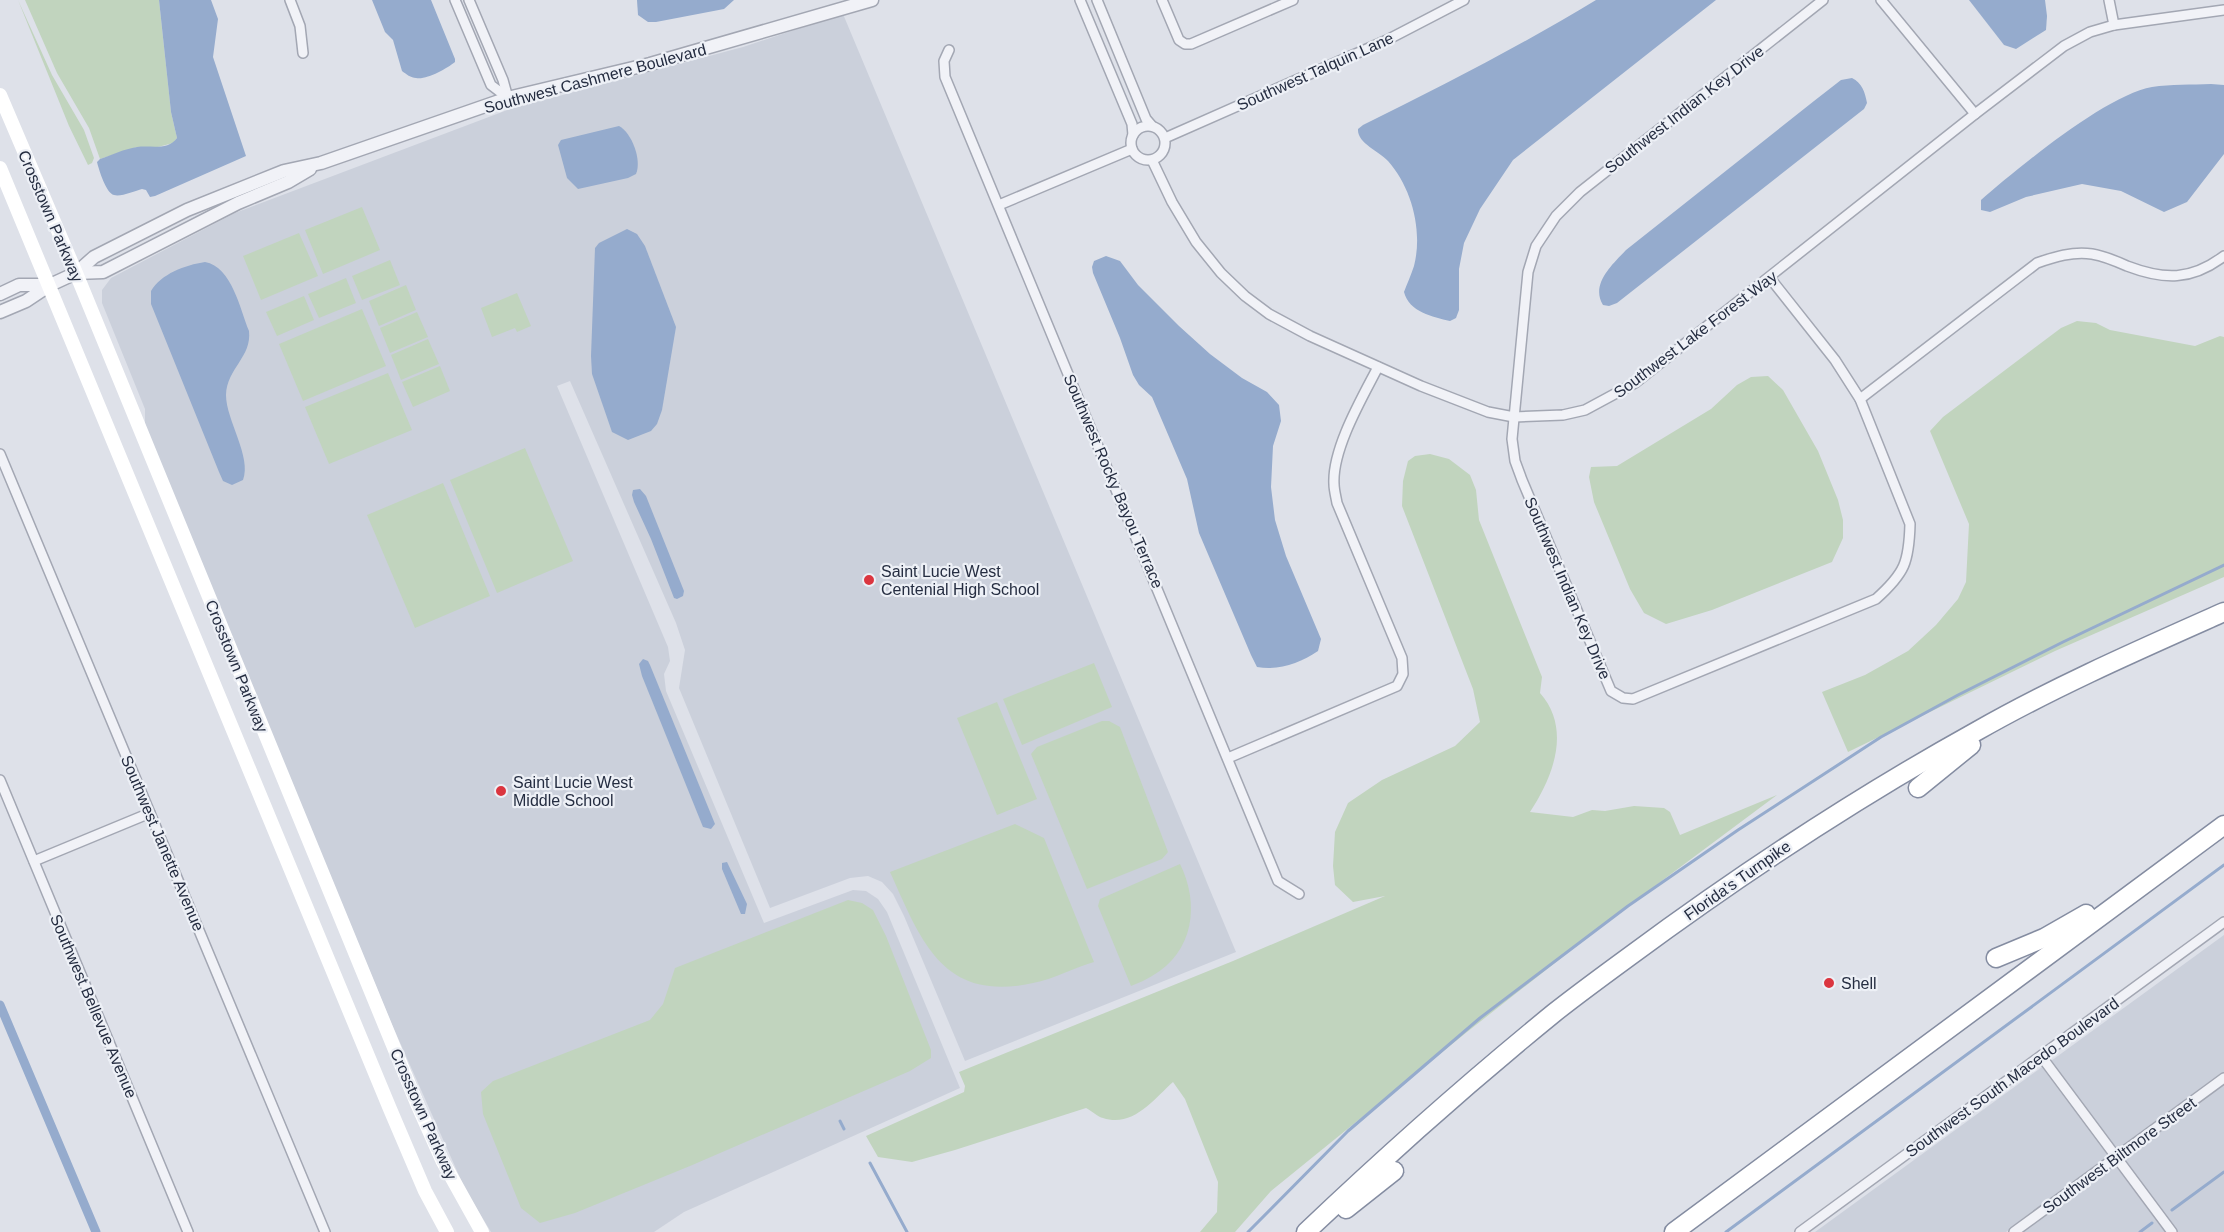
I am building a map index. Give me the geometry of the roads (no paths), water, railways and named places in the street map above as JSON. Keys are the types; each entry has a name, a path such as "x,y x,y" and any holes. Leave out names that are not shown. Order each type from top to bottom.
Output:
{"highway":[{"name":"Florida's Turnpike","path":"1306,1232 1390,1152 1556,1011 1683,917 1794,840 1978,730 2149,645 2224,612"},
{"path":"1918,788 1976,741 2031,703"},
{"path":"1674,1232 2224,825"},
{"path":"1996,958 2044,938 2089,913 2138,879 2169,865"},
{"path":"1320,1232 1394,1171"}],"main road":[{"name":"Crosstown Parkway","path":"0,95 76,273 418,1106 442,1160 482,1232"},
{"name":"Crosstown Parkway","path":"0,168 390,1109 425,1191 447,1232"}],"street":[{"path":"290,0 300,26 303,53"},
{"path":"455,0 491,85 508,98"},
{"path":"469,0 503,80 508,98"},
{"name":"Southwest Cashmere Boulevard","path":"0,312 26,301 50,285 76,273 103,272 238,203 288,182 321,163 508,98 650,64 872,0"},
{"path":"1080,0 1131,124 1133,135"},
{"path":"1097,0 1146,119 1164,138 1164,150 1158,158 1152,160 1138,157 1132,149 1133,135 1140,128 1152,126"},
{"path":"1162,0 1179,40 1185,44 1191,44 1293,0"},
{"name":"Southwest Talquin Lane","path":"1164,138 1387,40 1464,0"},
{"name":"Southwest Indian Key Drive","path":"1770,278 1835,360 1860,399 1910,524 1905,567 1893,584 1876,598 1634,699 1623,698 1611,691 1515,461 1512,439 1528,272 1536,246 1556,216 1580,192 1824,0"},
{"path":"1881,0 1975,114"},
{"path":"2109,0 2114,25"},
{"name":"Southwest Lake Forest Way","path":"1152,160 1172,202 1196,242 1221,273 1245,296 1269,314 1378,367 1488,412 1514,417 1563,415 1585,410 1608,399 1655,368 2064,46 2090,32 2114,25 2224,10"},
{"path":"1103,56 1111,54 1116,47"},
{"name":"Southwest Rocky Bayou Terrace","path":"949,50 944,61 945,77 1278,881 1299,894"},
{"path":"999,205 1132,149"},
{"path":"1860,399 2037,263 2057,256 2092,254 2148,273 2176,277 2194,273 2224,256"},
{"name":"Southwest Cashmere Boulevard","path":"0,294 20,285 50,285"},
{"path":"1228,758 1397,686 1403,674 1401,658 1337,503 1334,483 1337,461 1350,420 1378,367"},
{"name":"Southwest Janette Avenue","path":"0,454 325,1232"},
{"name":"Southwest Bellevue Avenue","path":"0,780 188,1232"},
{"path":"33,861 150,813"},
{"name":"Southwest South Macedo Boulevard","path":"1800,1232 2224,922"},
{"path":"2041,1056 2172,1232"},
{"name":"Southwest Biltmore Street","path":"2014,1232 2224,1078"}],"water":[{"path":"159,0 211,0 218,19 213,57 246,156 155,196 150,197 146,190 142,189 124,195 114,195 108,190 101,175 97,162 100,159 132,148 169,145 177,138 171,112"},
{"path":"372,0 431,0 455,62 442,71 420,78 414,78 402,71 393,40 385,32"},
{"path":"637,0 734,0 724,9 648,22 638,15"},
{"path":"1596,0 1716,0 1513,160 1480,209 1464,243 1459,269 1459,310 1456,318 1450,321 1436,318 1416,309 1404,292 1414,266 1417,239 1409,197 1388,161 1365,143 1358,129 1510,49"},
{"path":"1969,0 2045,0 2046,30 2016,49 2004,45"},
{"path":"1852,78 1861,85 1864,92 1867,103 1864,109 1617,303 1609,306 1603,305 1599,290 1601,282 1626,250 1841,80"},
{"path":"2224,85 2224,154 2187,202 2164,212 2121,191 2082,184 2026,197 1990,212 1981,210 1981,200 2017,170 2063,134 2111,104 2152,87"},
{"path":"619,126 628,134 635,147 638,162 636,174 628,178 578,189 567,178 558,145 561,140"},
{"path":"627,229 637,234 645,246 676,327 662,410 657,424 651,431 628,440 612,432 592,374 591,356 595,248 599,243"},
{"path":"1106,256 1120,261 1138,285 1210,354 1242,378 1267,392 1279,405 1281,421 1273,446 1271,487 1275,520 1286,556 1321,639 1318,651 1304,659 1281,667 1265,668 1257,667 1251,655 1199,533 1187,479 1152,397 1139,385 1133,375 1093,273 1094,261"},
{"path":"205,262 214,265 228,280 249,331 247,348 230,377 226,395 230,416 242,450 245,471 243,480 232,485 223,481 151,304 151,291 167,275 190,265"},
{"path":"640,489 646,496 684,591 683,596 677,599 674,598 634,502 633,490"},
{"path":"643,659 650,665 715,824 711,829 703,827 642,676 639,664"},
{"path":"727,862 747,904 745,914 741,914 722,869 722,863"}],"waterway":[{"path":"1248,1232 1348,1131 1480,1018 1628,906 1738,830 1881,737 1958,695 2224,565"},
{"path":"1726,1232 2224,865"},
{"path":"0,1005 96,1232"},
{"path":"840,1121 844,1129"},
{"path":"870,1163 907,1232"},
{"path":"2172,1210 2224,1172"},
{"path":"2140,1232 2152,1223"}],"place":[{"name":"Saint Lucie West Centenial High School","path":"869,580"},
{"name":"Saint Lucie West Middle School","path":"501,791"},
{"name":"Shell","path":"1829,983"}]}
